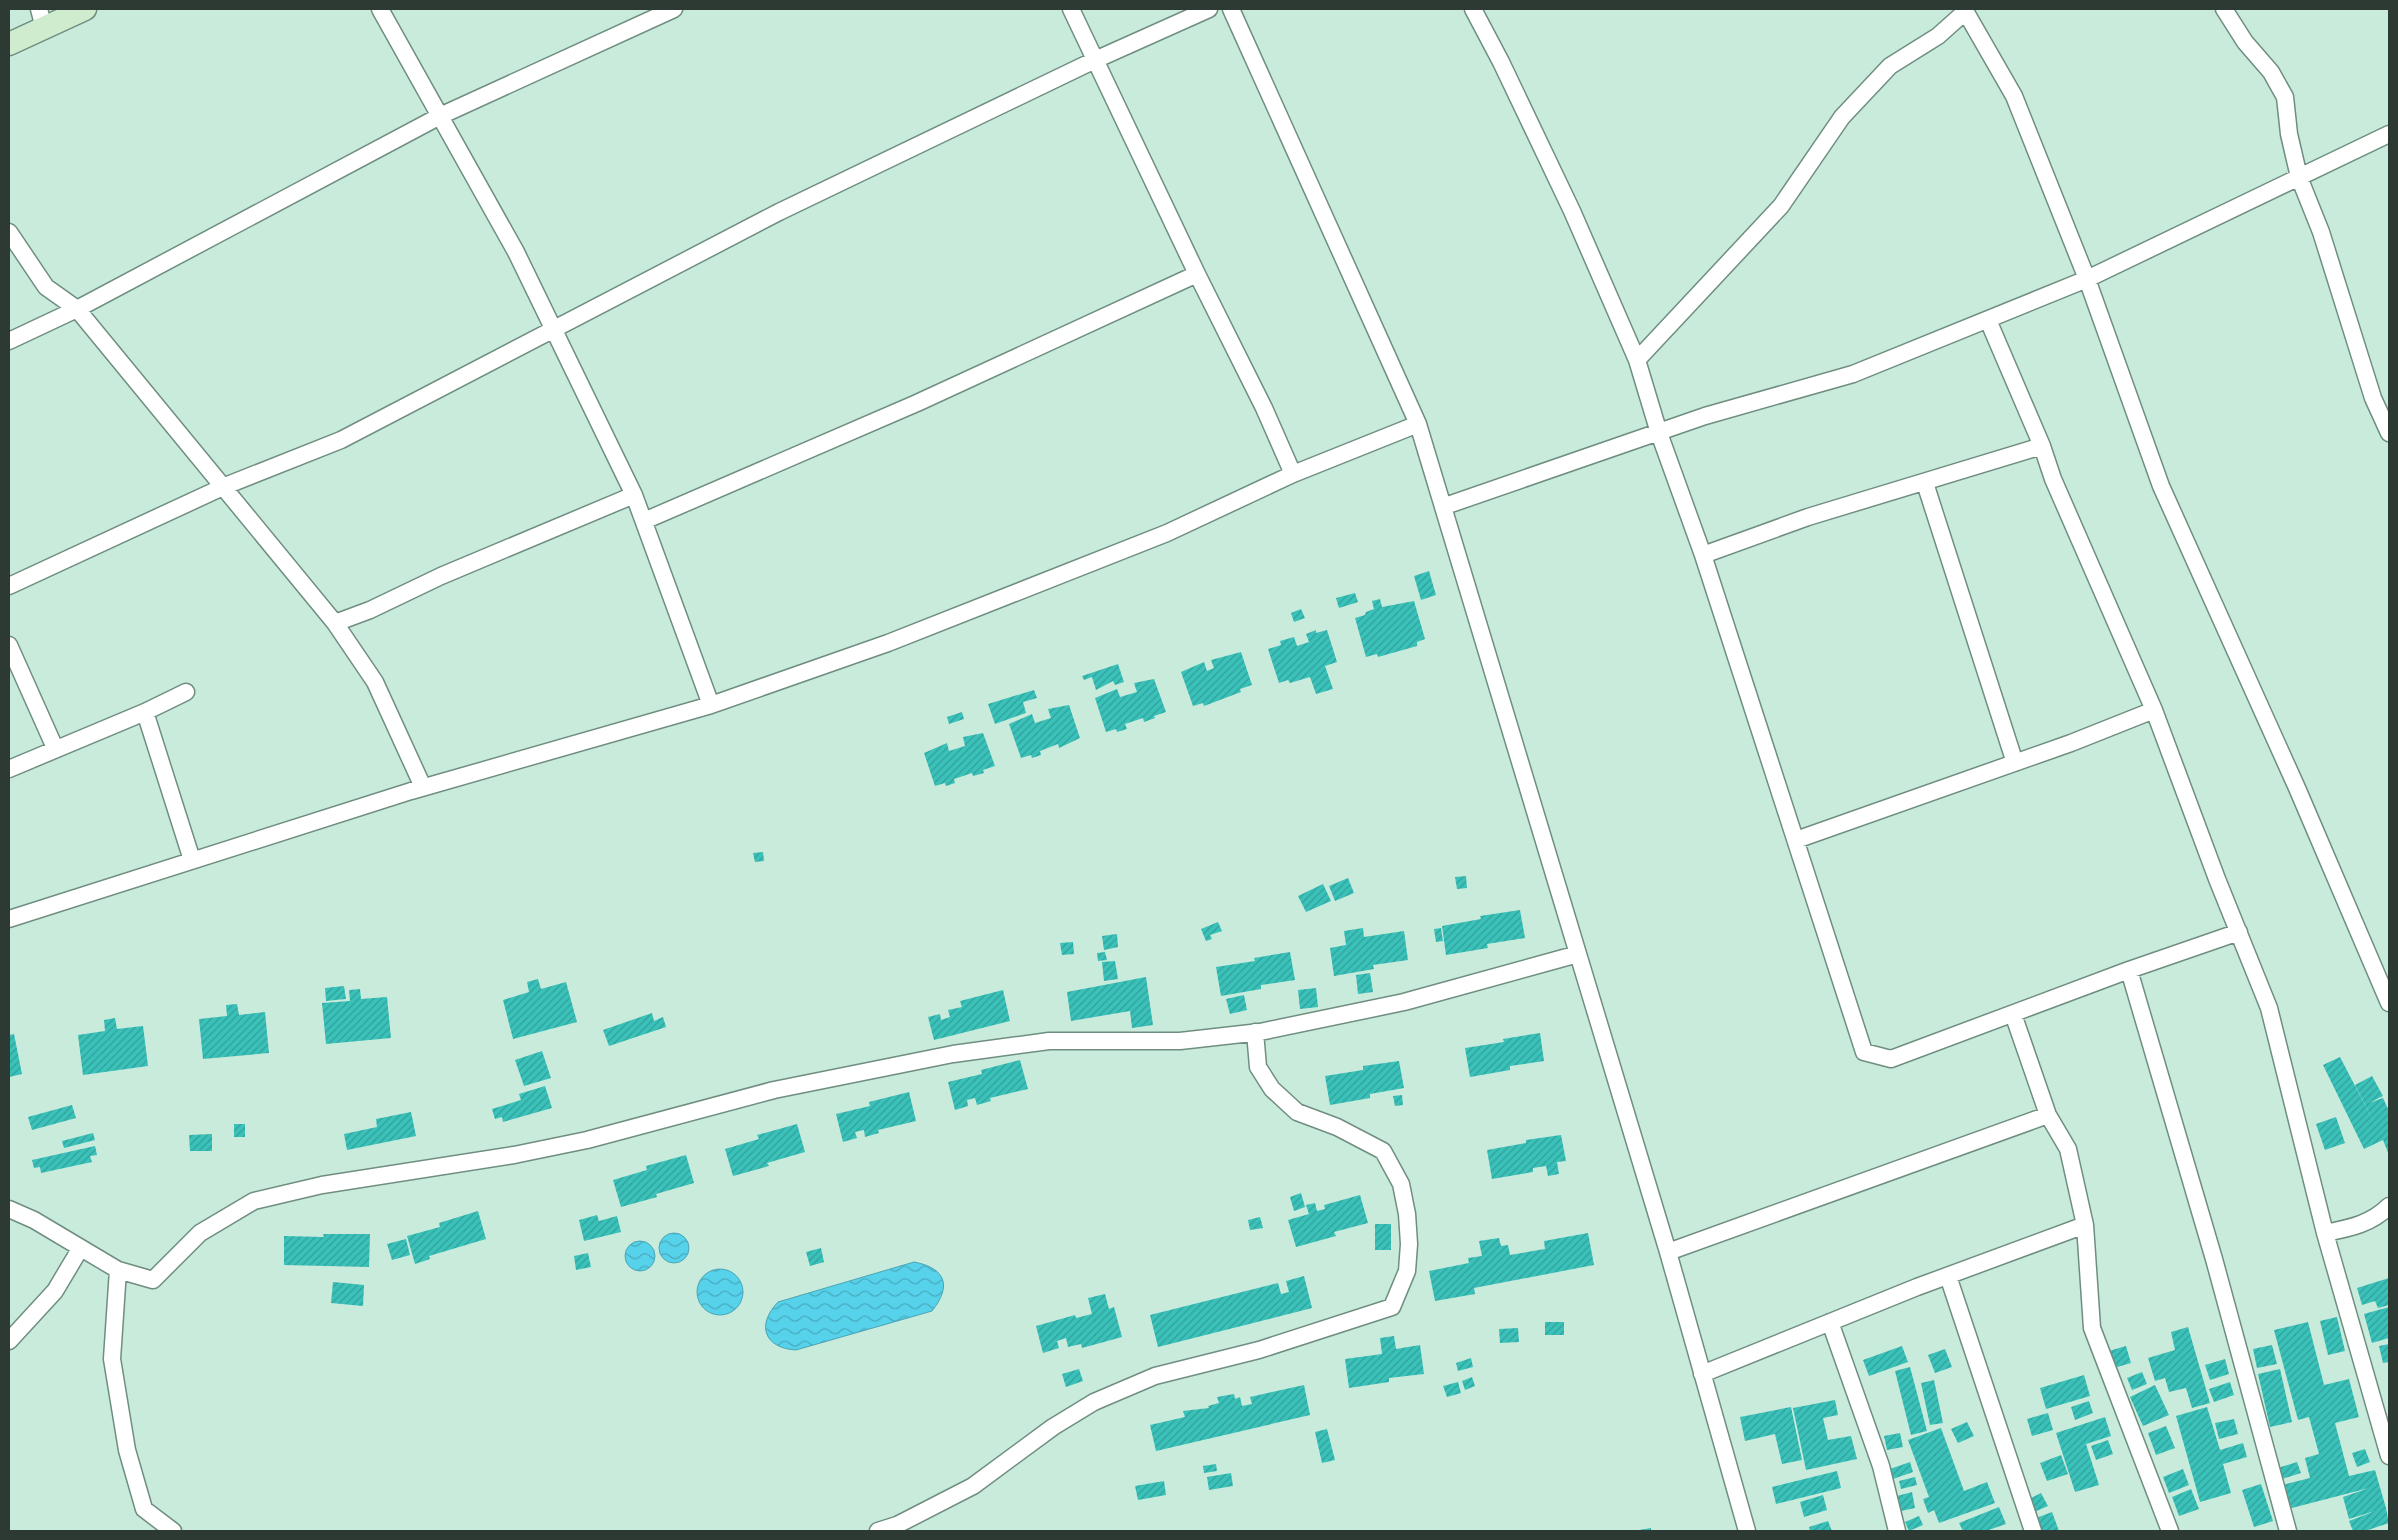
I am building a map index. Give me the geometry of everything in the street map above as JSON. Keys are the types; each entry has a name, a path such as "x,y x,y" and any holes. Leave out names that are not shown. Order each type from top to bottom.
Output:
{"main road":[{"path":"9,44 42,18 85,9"}],"street":[{"path":"380,9 516,252 634,495 711,706"},
{"path":"9,341 77,309 440,116 674,9"},
{"path":"1071,9 1197,274 1264,408 1292,474"},
{"path":"9,586 225,486 341,440 779,212 1096,60 1209,9"},
{"path":"1231,9 1418,424 1668,1252 1747,1531"},
{"path":"1473,9 1501,62 1572,211 1637,360 1659,433 1703,555 1864,1052 1891,1059 2129,970 2238,932"},
{"path":"2224,9 2245,42 2271,72 2284,97 2289,134 2299,177 2321,232 2373,398 2389,433"},
{"path":"1637,360 1780,206 1842,117 1890,66 1938,36 1965,10 2014,96 2086,279 2161,486 2296,788 2389,1003"},
{"path":"1444,506 1705,416 1853,374 2086,279 2389,134"},
{"path":"9,232 46,287 77,309 225,486 270,546 335,623 375,682 423,787"},
{"path":"644,521 917,403 1197,274"},
{"path":"1988,320 2042,446 2053,479 2154,710 2238,932 2269,1008 2326,1233 2388,1450"},
{"path":"9,918 423,787 711,706 888,643 1158,537 1292,474 1418,424"},
{"path":"1703,555 1808,517 2042,446"},
{"path":"1925,483 2015,763"},
{"path":"335,623 634,495"},
{"path":"9,645 55,748"},
{"path":"9,769 55,748 145,712 186,692"},
{"path":"1796,840 2015,763 2154,710"},
{"path":"145,712 192,860"},
{"path":"9,1209 34,1220 118,1270 153,1280 200,1233 254,1201 322,1185 514,1155 587,1140 774,1090 953,1054 1049,1041 1180,1041 1255,1032 1404,1002 1578,954"},
{"path":"2129,970 2209,1242 2288,1531"},
{"path":"2013,1014 2048,1115 2068,1149 2086,1225 2092,1328 2170,1531"},
{"path":"878,1531 897,1525 973,1486 1053,1427 1094,1402 1155,1376 1259,1350 1392,1307 1407,1271 1409,1244 1408,1214 1401,1184 1383,1151 1337,1127 1297,1112 1272,1089 1258,1067 1255,1032"},
{"path":"1668,1252 2048,1115"},
{"path":"2326,1233 2354,1228 2378,1217 2389,1206"},
{"path":"1702,1374 1948,1276 2086,1225"},
{"path":"9,1341 55,1291 80,1249"},
{"path":"118,1270 112,1359 128,1450 144,1509 173,1531"},
{"path":"1948,1276 2033,1531"},
{"path":"1830,1322 1881,1466 1897,1531"}],"water":[{"path":"674,1233 685,1237 689,1248 685,1259 674,1263 663,1259 659,1248 663,1237"},
{"path":"640,1241 651,1245 655,1256 651,1267 640,1271 629,1267 625,1256 629,1245"},
{"path":"914,1262 933,1269 942,1279 944,1286 942,1294 932,1311 796,1350 777,1345 770,1340 766,1327 767,1319 778,1302"},
{"path":"716,1269 724,1269 733,1273 739,1279 743,1292 739,1305 733,1311 724,1315 716,1315 707,1311 701,1305 697,1296 697,1288 701,1279 707,1273"}],"building":[{"path":"1429,571 1436,595 1421,600 1414,576"},
{"path":"1355,593 1358,602 1339,608 1336,598"},
{"path":"1380,599 1382,607 1414,601 1425,639 1417,642 1417,646 1378,657 1377,654 1366,657 1355,618 1365,615 1366,612 1374,609 1372,601"},
{"path":"1301,609 1305,618 1294,622 1291,613"},
{"path":"1316,630 1316,633 1327,630 1337,662 1325,666 1333,689 1316,694 1310,677 1290,683 1288,680 1279,683 1268,649 1281,645 1280,641 1294,637 1297,646 1309,642 1306,634"},
{"path":"1241,652 1252,685 1240,689 1241,692 1204,706 1203,703 1193,706 1181,672 1204,662 1207,671 1214,668 1211,660"},
{"path":"1118,664 1124,682 1115,685 1113,681 1096,690 1092,677 1084,680 1082,676"},
{"path":"1154,679 1166,712 1144,722 1143,718 1125,724 1127,729 1117,732 1116,729 1106,732 1095,698 1117,689 1120,697 1137,692 1134,683"},
{"path":"1034,690 1037,698 1023,702 1026,713 995,724 988,704"},
{"path":"1069,705 1080,738 1059,748 1058,744 1040,751 1041,755 1032,758 1031,755 1021,758 1009,724 1032,714 1035,723 1051,718 1048,709"},
{"path":"962,712 964,719 949,724 947,717"},
{"path":"983,733 995,766 983,770 984,773 973,776 972,773 954,779 955,783 946,786 945,783 935,786 924,753 947,743 949,751 965,746 963,737"},
{"path":"763,852 764,861 755,862 753,853"},
{"path":"1466,876 1467,888 1457,889 1455,877"},
{"path":"1348,878 1354,893 1335,901 1329,886"},
{"path":"1323,884 1331,901 1306,912 1298,896"},
{"path":"1520,910 1525,938 1487,944 1488,948 1446,955 1442,926 1481,919 1480,916"},
{"path":"1218,922 1222,931 1210,935 1212,939 1206,941 1201,929"},
{"path":"1363,928 1364,937 1404,931 1408,960 1373,965 1374,969 1334,976 1330,948 1346,945 1344,931"},
{"path":"1441,928 1443,941 1436,942 1434,929"},
{"path":"1117,934 1118,947 1104,950 1102,936"},
{"path":"1073,942 1074,954 1062,955 1060,943"},
{"path":"1105,952 1107,960 1098,961 1097,953"},
{"path":"1290,952 1295,980 1261,985 1261,989 1221,996 1216,967 1255,961 1254,958"},
{"path":"1115,961 1118,979 1104,981 1102,962"},
{"path":"1370,973 1373,992 1358,994 1356,975"},
{"path":"1146,977 1153,1025 1132,1028 1130,1011 1071,1021 1067,992"},
{"path":"538,979 541,989 566,982 577,1022 513,1039 503,1000 529,992 527,982"},
{"path":"344,986 346,999 326,1001 325,988"},
{"path":"1316,988 1318,1007 1300,1009 1298,990"},
{"path":"360,989 361,999 387,997 391,1038 326,1044 322,1003 350,1001 349,990"},
{"path":"1003,990 1010,1021 934,1040 928,1017 940,1014 941,1020 950,1017 948,1010 962,1007 960,1001"},
{"path":"1244,995 1247,1010 1230,1014 1226,999"},
{"path":"237,1004 239,1015 265,1012 269,1053 203,1059 199,1019 227,1016 226,1005"},
{"path":"652,1013 654,1021 663,1017 666,1027 609,1046 603,1030"},
{"path":"115,1018 117,1029 143,1026 148,1066 83,1075 78,1035 105,1031 104,1020"},
{"path":"1540,1033 1544,1061 1510,1066 1510,1070 1470,1077 1465,1048 1504,1042 1503,1039"},
{"path":"14,1034 22,1074 9,1077 9,1035"},
{"path":"542,1051 551,1078 524,1086 515,1060"},
{"path":"2340,1057 2377,1128 2355,1085 2372,1076 2383,1096 2369,1103 2383,1098 2389,1111 2389,1155 2383,1140 2364,1149 2323,1065"},
{"path":"1020,1060 1028,1089 990,1098 991,1101 977,1105 975,1098 967,1100 968,1106 955,1110 948,1082 982,1074 981,1070"},
{"path":"1399,1061 1404,1088 1370,1094 1370,1098 1330,1105 1325,1076 1363,1070 1363,1066"},
{"path":"545,1086 552,1108 503,1122 502,1117 495,1119 492,1109 521,1100 519,1094"},
{"path":"909,1092 916,1121 878,1130 879,1133 865,1137 864,1130 855,1132 857,1138 843,1142 836,1114 870,1106 869,1102"},
{"path":"1402,1095 1403,1105 1395,1106 1393,1096"},
{"path":"72,1105 76,1118 32,1130 28,1117"},
{"path":"411,1112 416,1136 347,1150 344,1134 377,1127 376,1119"},
{"path":"2336,1117 2345,1143 2325,1150 2316,1124"},
{"path":"234,1124 245,1124 245,1137 234,1137"},
{"path":"797,1124 805,1152 767,1163 769,1166 733,1176 725,1149 759,1139 757,1135"},
{"path":"93,1133 95,1140 64,1148 62,1141"},
{"path":"212,1134 212,1151 190,1151 189,1135"},
{"path":"1561,1135 1566,1161 1557,1162 1559,1174 1548,1176 1546,1166 1533,1168 1533,1172 1492,1179 1487,1150 1526,1143 1526,1140"},
{"path":"95,1146 97,1155 90,1156 92,1162 41,1173 40,1167 34,1168 32,1160"},
{"path":"686,1155 694,1183 656,1194 657,1197 621,1207 613,1180 647,1170 646,1166"},
{"path":"1301,1193 1305,1207 1294,1211 1290,1197"},
{"path":"1360,1195 1368,1223 1334,1232 1336,1236 1296,1247 1288,1220 1309,1214 1306,1205 1315,1203 1317,1211 1325,1209 1324,1205"},
{"path":"478,1211 486,1239 429,1256 430,1259 415,1264 407,1236 440,1227 439,1223"},
{"path":"597,1215 599,1221 617,1216 621,1232 584,1241 579,1220"},
{"path":"1260,1217 1263,1228 1250,1230 1248,1220"},
{"path":"1375,1224 1391,1224 1391,1250 1375,1250"},
{"path":"1588,1233 1594,1265 1474,1288 1475,1294 1435,1301 1429,1271 1469,1263 1468,1258 1482,1256 1479,1241 1499,1238 1501,1246 1508,1245 1510,1255 1545,1249 1544,1241"},
{"path":"323,1234 370,1234 369,1267 284,1265 284,1236 324,1237"},
{"path":"406,1239 410,1255 392,1260 387,1244"},
{"path":"821,1248 824,1262 810,1266 806,1252"},
{"path":"588,1253 591,1267 576,1270 574,1256"},
{"path":"1304,1276 1312,1308 1158,1347 1150,1315 1278,1283 1281,1294 1289,1292 1286,1281"},
{"path":"2389,1278 2389,1305 2378,1308 2375,1301 2362,1305 2357,1288"},
{"path":"333,1282 364,1285 363,1306 331,1303"},
{"path":"1105,1294 1109,1309 1114,1307 1122,1337 1082,1348 1081,1344 1068,1347 1066,1338 1057,1341 1059,1348 1043,1353 1036,1326 1075,1315 1076,1318 1092,1314 1088,1298"},
{"path":"2389,1307 2389,1338 2372,1343 2364,1314"},
{"path":"2337,1317 2345,1351 2328,1355 2320,1321"},
{"path":"1545,1322 1564,1322 1564,1335 1545,1335"},
{"path":"2308,1322 2324,1385 2349,1379 2359,1417 2335,1423 2349,1476 2375,1470 2389,1523 2365,1531 2353,1531 2349,1521 2375,1511 2349,1519 2343,1497 2369,1488 2288,1509 2282,1485 2310,1478 2305,1458 2319,1454 2309,1417 2298,1420 2274,1330"},
{"path":"2188,1327 2210,1403 2192,1408 2186,1388 2169,1392 2165,1378 2155,1381 2148,1358 2175,1350 2171,1332"},
{"path":"1518,1328 1519,1342 1500,1343 1499,1329"},
{"path":"1394,1336 1396,1349 1420,1345 1424,1374 1389,1378 1389,1382 1349,1388 1345,1359 1382,1354 1380,1338"},
{"path":"2389,1344 2389,1362 2383,1363 2379,1346"},
{"path":"2272,1345 2277,1364 2257,1368 2253,1349"},
{"path":"1902,1346 1908,1362 1869,1376 1863,1360"},
{"path":"2126,1346 2131,1363 2114,1368 2109,1351"},
{"path":"1945,1349 1952,1367 1935,1373 1928,1355"},
{"path":"1471,1358 1473,1367 1458,1371 1456,1363"},
{"path":"2225,1359 2229,1374 2210,1380 2205,1365"},
{"path":"1910,1367 1927,1431 1911,1435 1895,1371"},
{"path":"1079,1369 1083,1381 1066,1387 1062,1374"},
{"path":"2280,1369 2292,1422 2270,1427 2258,1374"},
{"path":"2142,1372 2147,1384 2132,1390 2127,1378"},
{"path":"2084,1375 2090,1396 2046,1409 2040,1388"},
{"path":"1472,1377 1475,1386 1465,1390 1462,1381"},
{"path":"1934,1380 1943,1423 1930,1425 1921,1383"},
{"path":"1458,1382 1461,1393 1447,1397 1443,1386"},
{"path":"2230,1382 2234,1395 2214,1402 2209,1389"},
{"path":"1304,1385 1310,1415 1156,1451 1150,1425 1185,1417 1183,1411 1209,1408 1208,1406 1219,1403 1217,1397 1234,1394 1235,1399 1240,1397 1242,1406 1252,1404 1250,1397"},
{"path":"2155,1385 2169,1415 2143,1426 2130,1397"},
{"path":"1835,1400 1838,1415 1823,1418 1828,1440 1851,1436 1857,1459 1806,1470 1793,1408"},
{"path":"2089,1401 2093,1413 2075,1420 2071,1407"},
{"path":"1791,1407 1802,1460 1782,1464 1775,1434 1745,1441 1740,1417"},
{"path":"2207,1407 2220,1450 2243,1443 2247,1457 2223,1464 2231,1493 2200,1502 2176,1416"},
{"path":"2048,1413 2053,1430 2032,1436 2027,1419"},
{"path":"2105,1417 2111,1436 2086,1444 2099,1485 2075,1492 2056,1433"},
{"path":"2234,1419 2238,1434 2219,1439 2215,1423"},
{"path":"1967,1422 1974,1436 1958,1443 1951,1429"},
{"path":"2166,1426 2175,1448 2156,1455 2148,1433"},
{"path":"1941,1428 1964,1491 1987,1482 1995,1503 1939,1523 1934,1510 1928,1513 1923,1499 1929,1497 1908,1440"},
{"path":"1327,1429 1335,1460 1322,1463 1315,1432"},
{"path":"1900,1433 1903,1447 1887,1450 1884,1436"},
{"path":"2108,1440 2113,1454 2096,1460 2091,1446"},
{"path":"2365,1449 2370,1462 2357,1467 2352,1453"},
{"path":"2061,1455 2068,1474 2047,1481 2040,1463"},
{"path":"1910,1462 1913,1472 1893,1479 1890,1469"},
{"path":"2297,1462 2301,1473 2282,1479 2278,1468"},
{"path":"1216,1464 1217,1471 1204,1473 1203,1466"},
{"path":"2183,1469 2189,1485 2169,1493 2163,1477"},
{"path":"1837,1471 1841,1488 1776,1504 1772,1487"},
{"path":"1231,1473 1233,1486 1209,1490 1207,1477"},
{"path":"1915,1477 1917,1485 1901,1489 1899,1481"},
{"path":"1164,1481 1166,1495 1138,1500 1135,1486"},
{"path":"2261,1484 2273,1521 2254,1527 2242,1490"},
{"path":"2191,1489 2199,1509 2179,1516 2172,1497"},
{"path":"1912,1492 1915,1508 1901,1511 1897,1496"},
{"path":"2041,1493 2048,1506 2034,1512 2027,1500"},
{"path":"1823,1495 1827,1510 1804,1517 1800,1502"},
{"path":"1999,1507 2006,1524 1986,1531 1963,1531 1959,1523"},
{"path":"2052,1512 2059,1531 2041,1531 2036,1518"},
{"path":"1919,1516 1923,1525 1909,1531 1905,1522"},
{"path":"1828,1521 1832,1531 1810,1531 1809,1527"},
{"path":"1651,1528 1651,1531 1639,1531 1639,1530"}]}
